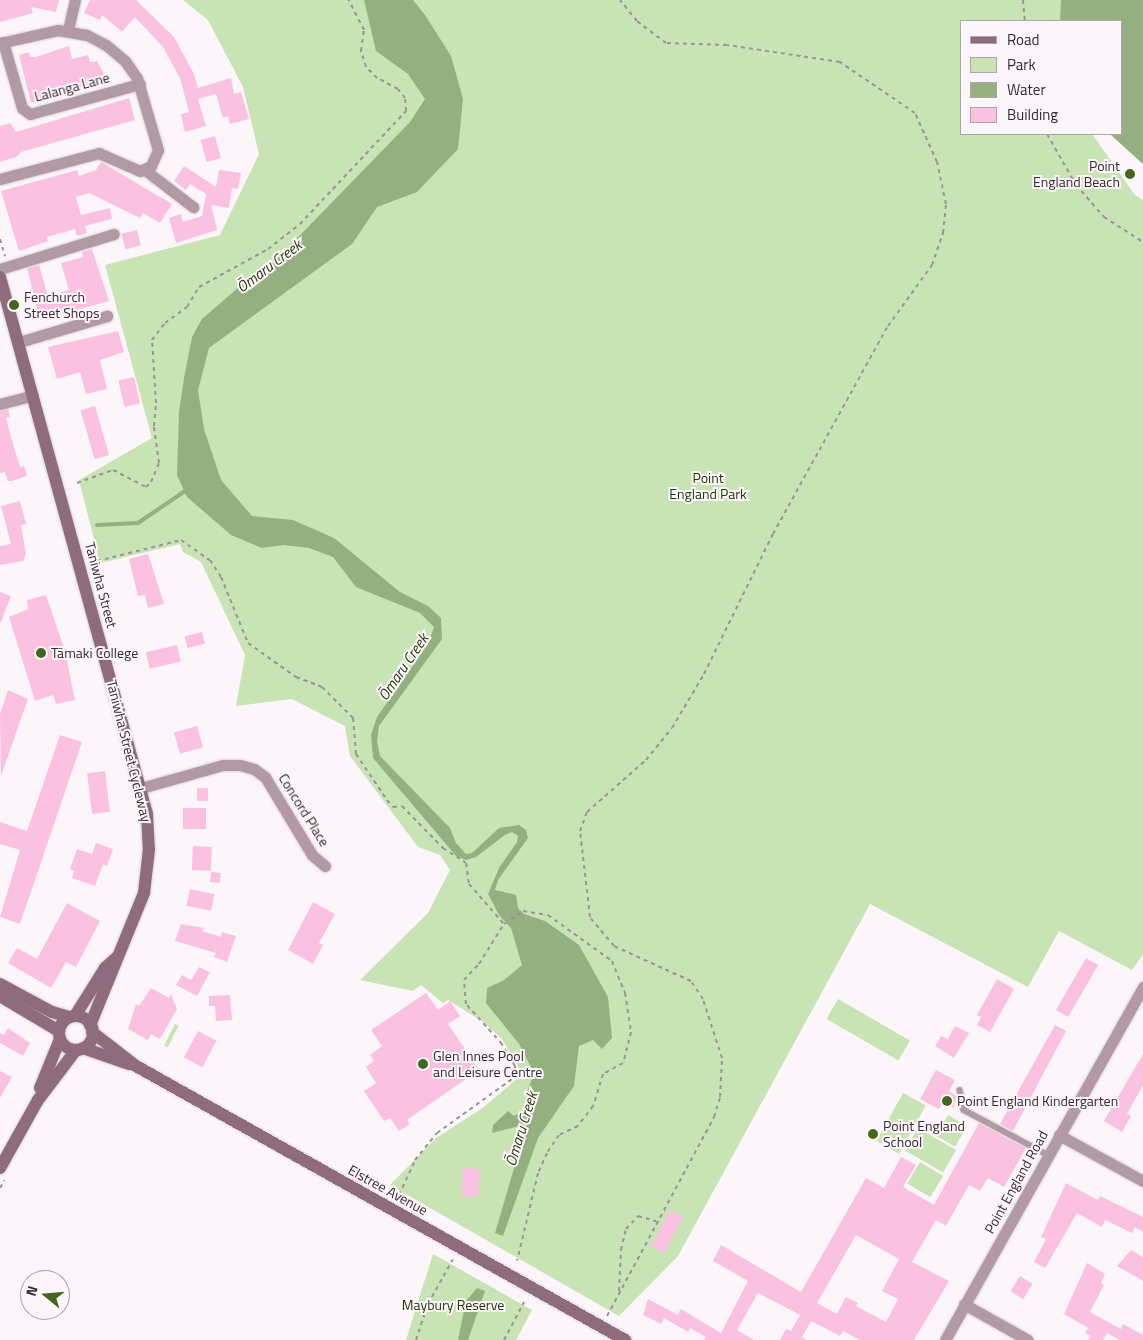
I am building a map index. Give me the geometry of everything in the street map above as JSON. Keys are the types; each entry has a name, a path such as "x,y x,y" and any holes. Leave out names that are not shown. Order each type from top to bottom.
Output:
{"main road":[{"name":"Taniwha Street","path":"0,277 141,788 149,832 147,878 136,918 116,958 113,973 91,1028"},
{"name":"Taniwha Street","path":"72,1017 105,968 116,958"},
{"path":"0,984 52,1012 84,1018 91,1028 90,1041 80,1049 38,1100"},
{"path":"0,996 59,1035 66,1047 80,1049"},
{"path":"4,1170 38,1100 59,1035 72,1017"},
{"name":"Elstree Avenue","path":"91,1028 136,1066 625,1340"},
{"name":"Elstree Avenue","path":"80,1049 136,1066"}],"street":[{"path":"68,30 75,0"},
{"path":"0,179 99,153 140,171 145,170 156,159 158,150 140,84 116,52 95,39 68,30 44,32 2,42"},
{"name":"Lalanga Lane","path":"2,42 22,108 30,114 140,84"},
{"path":"145,170 193,207"},
{"path":"0,269 114,234"},
{"path":"19,342 107,316"},
{"path":"0,404 33,395"},
{"name":"Concord Place","path":"141,788 223,766 240,765 254,769 265,777 312,855 325,866"},
{"name":"Point England Road","path":"945,1340 1143,987"},
{"path":"1059,1134 1143,1181"},
{"path":"964,1304 1028,1340"}],"lane":[{"path":"960,1090 964,1110 1048,1155"}],"path":[{"path":"77,483 112,470 146,486 151,482 159,463 155,444 152,340 164,324 187,306 199,288 268,249 300,224 406,111 405,98 398,89 377,78 366,66 361,50 364,30 349,0"},
{"path":"601,1326 656,1221 714,1117 720,1096 722,1058 703,998 691,981 614,946 590,917 580,831 587,812 646,760 672,728 704,674 773,534 888,326 932,265 943,233 946,204 937,162 915,112 840,62 727,45 666,43 637,21 620,0"},
{"path":"1023,0 1025,20"},
{"path":"1048,135 1076,185 1104,216 1143,242"},
{"path":"97,561 181,540 210,560 221,577 248,643 296,677 322,686 353,718 356,754 387,800 393,807 402,806 443,848 466,863 469,884 504,924"},
{"path":"399,1195 415,1160 437,1133 515,1077 515,1066 498,1039 480,1024 464,1001 464,980 479,964 504,924 523,911 548,915 612,962 625,993 631,1032 623,1063 603,1074 593,1106 578,1126 559,1135 544,1160 538,1173 517,1261"},
{"path":"0,1188 4,1170"},
{"path":"619,1293 621,1250 626,1229 638,1216 656,1221"},
{"path":"416,1340 428,1304 459,1248"},
{"path":"504,1340 524,1302"}],"green space":[{"name":"Point England Park","path":"183,0 1143,0 1143,164 1111,135 1123,135 1123,20 960,20 960,135 1093,135 1135,195 1143,200 1143,954 1132,970 1059,931 1028,987 870,904 678,1256 619,1316 390,1185 436,1138 484,1107 519,1077 519,1068 502,1039 482,1021 448,1000 443,1003 421,985 413,991 360,980 428,913 450,870 440,855 418,847 350,756 345,726 292,699 236,706 245,655 201,562 183,552 180,544 100,563 79,480 152,438 105,265 220,235 259,154 243,87 208,20"},
{"path":"838,999 910,1040 898,1060 826,1019"},
{"path":"175,1024 179,1026 168,1047 164,1045"},
{"path":"903,1093 926,1106 899,1154 876,1141"},
{"path":"948,1115 967,1126 955,1147 936,1136"},
{"path":"918,1128 956,1150 943,1173 905,1151"},
{"path":"920,1162 943,1176 930,1197 907,1183"},
{"name":"Maybury Reserve","path":"433,1254 532,1310 516,1340 406,1340"}],"water":[{"name":"Ōmaru Creek","path":"364,0 413,0 425,15 451,56 463,99 458,149 417,192 377,207 352,244 209,348 198,390 204,429 221,480 252,516 293,520 334,538 400,592 428,606 441,618 442,639 379,726 377,742 380,756 450,828 456,843 466,854 472,853 499,828 519,825 526,830 528,838 498,880 495,890 516,895 518,908 524,914 545,921 579,945 608,997 612,1038 602,1049 593,1040 579,1046 574,1086 538,1138 503,1236 495,1233 527,1124 492,1133 493,1125 508,1111 514,1116 525,1110 527,1092 534,1073 519,1044 486,1003 487,988 504,980 522,965 511,928 499,915 488,894 499,868 517,842 518,836 512,832 505,835 476,857 466,860 456,856 373,758 371,735 377,717 428,644 434,627 420,613 356,587 333,557 309,548 284,545 262,548 231,535 187,497 177,475 179,412 184,378 192,337 202,319 254,274 277,259 410,122 425,99 408,74 376,51"},
{"path":"1061,0 1143,0 1143,164 1111,135 1123,135 1123,20 1060,20"},
{"path":"477,1288 485,1291 468,1340 458,1340 466,1301"}],"building":[{"path":"0,0 59,0 56,12 31,7 33,13 0,22"},
{"path":"90,0 136,0 174,37 194,74 198,88 231,78 234,94 241,92 249,119 230,124 228,116 223,118 216,94 198,99 206,126 185,132 181,114 189,112 180,78 163,47 135,17 122,32 102,15 100,20 84,13"},
{"path":"69,46 72,59 88,55 90,62 97,61 108,81 31,103 19,55 29,52 30,57 36,57"},
{"path":"129,98 135,120 21,152 16,157 0,162 0,126 10,123 16,132"},
{"path":"215,136 221,158 206,162 201,140"},
{"path":"101,162 172,204 160,223 143,213 140,218 89,193 76,197 81,215 110,208 112,219 85,226 87,233 77,236 75,229 47,237 48,241 19,251 1,191 77,170 79,176 96,170"},
{"path":"184,166 216,187 219,170 241,173 238,189 232,188 229,208 211,205 217,230 176,243 169,218 181,214 183,222 202,216 206,194 190,184 186,190 174,181"},
{"path":"137,230 141,246 125,249 121,234"},
{"path":"92,249 109,301 40,320 27,268 39,265 48,296 69,290 61,263 83,257 82,252"},
{"path":"118,331 124,352 100,360 107,389 86,394 80,372 57,379 48,347"},
{"path":"134,377 140,403 124,407 118,381"},
{"path":"95,406 109,455 95,459 81,410"},
{"path":"8,409 10,417 6,418 11,437 20,467 24,466 27,476 12,481 8,481 5,472 0,473 0,411"},
{"path":"20,501 26,524 21,525 26,554 23,561 0,565 0,546 11,544 1,506"},
{"path":"148,554 164,604 148,608 145,595 138,596 129,559"},
{"path":"0,592 11,596 1,622 0,622"},
{"path":"46,595 65,651 75,700 56,704 53,695 35,701 9,617 28,609 27,600"},
{"path":"202,632 205,644 187,648 185,636"},
{"path":"177,645 181,662 150,669 146,652"},
{"path":"8,690 28,699 1,776 0,714"},
{"path":"197,726 203,747 180,754 174,733"},
{"path":"60,735 82,742 20,924 0,917 20,850 0,844 0,822 27,831"},
{"path":"105,771 110,812 92,814 87,773"},
{"path":"197,788 208,788 208,801 197,801"},
{"path":"183,808 206,808 206,829 183,829"},
{"path":"96,843 113,849 107,866 103,864 95,886 72,878 74,871 70,869 77,849 92,854"},
{"path":"193,846 212,847 211,871 192,870"},
{"path":"211,872 221,873 220,883 210,882"},
{"path":"190,889 214,894 211,911 186,906"},
{"path":"313,902 335,914 319,943 323,945 313,964 288,950"},
{"path":"67,903 100,921 76,967 66,962 51,988 8,963 17,948 37,959"},
{"path":"181,924 204,928 202,931 221,937 222,932 236,936 227,962 214,957 216,953 175,941"},
{"path":"1086,958 1098,965 1068,1017 1056,1010"},
{"path":"199,967 210,972 197,996 176,985 182,975 191,980"},
{"path":"997,979 1014,989 990,1032 977,1025 981,1017 977,1015"},
{"path":"151,988 169,998 171,994 177,1009 160,1039 151,1034 148,1040 128,1029 136,1004 139,1006"},
{"name":"Glen Innes Pool and Leisure Centre","path":"426,993 438,1010 450,1001 460,1016 448,1024 479,1070 407,1120 410,1124 399,1131 390,1118 384,1121 364,1091 376,1083 366,1067 374,1061 370,1055 382,1046 371,1030"},
{"path":"230,995 232,1020 216,1021 215,1006 209,1006 209,996"},
{"path":"1055,1025 1066,1031 1013,1131 1000,1124"},
{"path":"955,1026 969,1033 954,1058 935,1046 941,1036 948,1039"},
{"path":"8,1028 30,1043 23,1056 0,1043 0,1033 4,1035"},
{"path":"198,1031 217,1041 202,1067 184,1057"},
{"path":"1143,1054 1143,1085 1127,1114 1131,1116 1122,1132 1104,1121"},
{"path":"936,1070 955,1080 949,1091 956,1096 954,1108 943,1102 939,1109 920,1099"},
{"path":"0,1071 12,1077 0,1098"},
{"path":"979,1123 1026,1148 1004,1187 988,1178 980,1191 969,1185 946,1226 936,1220 912,1262 949,1281 914,1340 860,1340 843,1331 840,1336 811,1321 802,1337 807,1340 780,1340 786,1329 791,1331 800,1315 758,1293 737,1330 754,1340 704,1340 706,1337 690,1328 688,1332 664,1318 661,1324 643,1315 648,1299 678,1315 681,1309 721,1333 748,1281 713,1261 721,1245 801,1292 866,1178 884,1188 901,1157 916,1165 903,1187 934,1205","holes":["856,1235 899,1259 882,1291 898,1299 886,1322 856,1306 858,1303 846,1297 837,1314 817,1303"]},
{"path":"463,1168 480,1169 479,1197 462,1196"},
{"path":"1066,1183 1098,1200 1100,1196 1143,1217 1143,1232 1135,1227 1132,1233 1105,1220 1102,1227 1077,1213 1045,1268 1034,1262 1046,1239 1041,1237"},
{"path":"670,1210 683,1217 664,1253 651,1246"},
{"path":"1131,1250 1143,1257 1143,1281 1117,1266"},
{"path":"1087,1263 1105,1274 1101,1283 1104,1285 1090,1312 1121,1329 1123,1324 1143,1335 1143,1340 1120,1340 1107,1333 1103,1340 1088,1340 1091,1336 1085,1333 1088,1328 1064,1314"},
{"path":"1020,1276 1033,1284 1023,1299 1010,1291"}],"waterway":[{"path":"97,525 138,523 188,489"}],"place":[{"name":"Point England Beach","path":"1130,174"},
{"name":"Fenchurch Street Shops","path":"14,305"},
{"name":"Tāmaki College","path":"41,653"},
{"name":"Glen Innes Pool and Leisure Centre","path":"423,1064"},
{"name":"Point England Kindergarten","path":"947,1101"},
{"name":"Point England School","path":"873,1134"}]}
